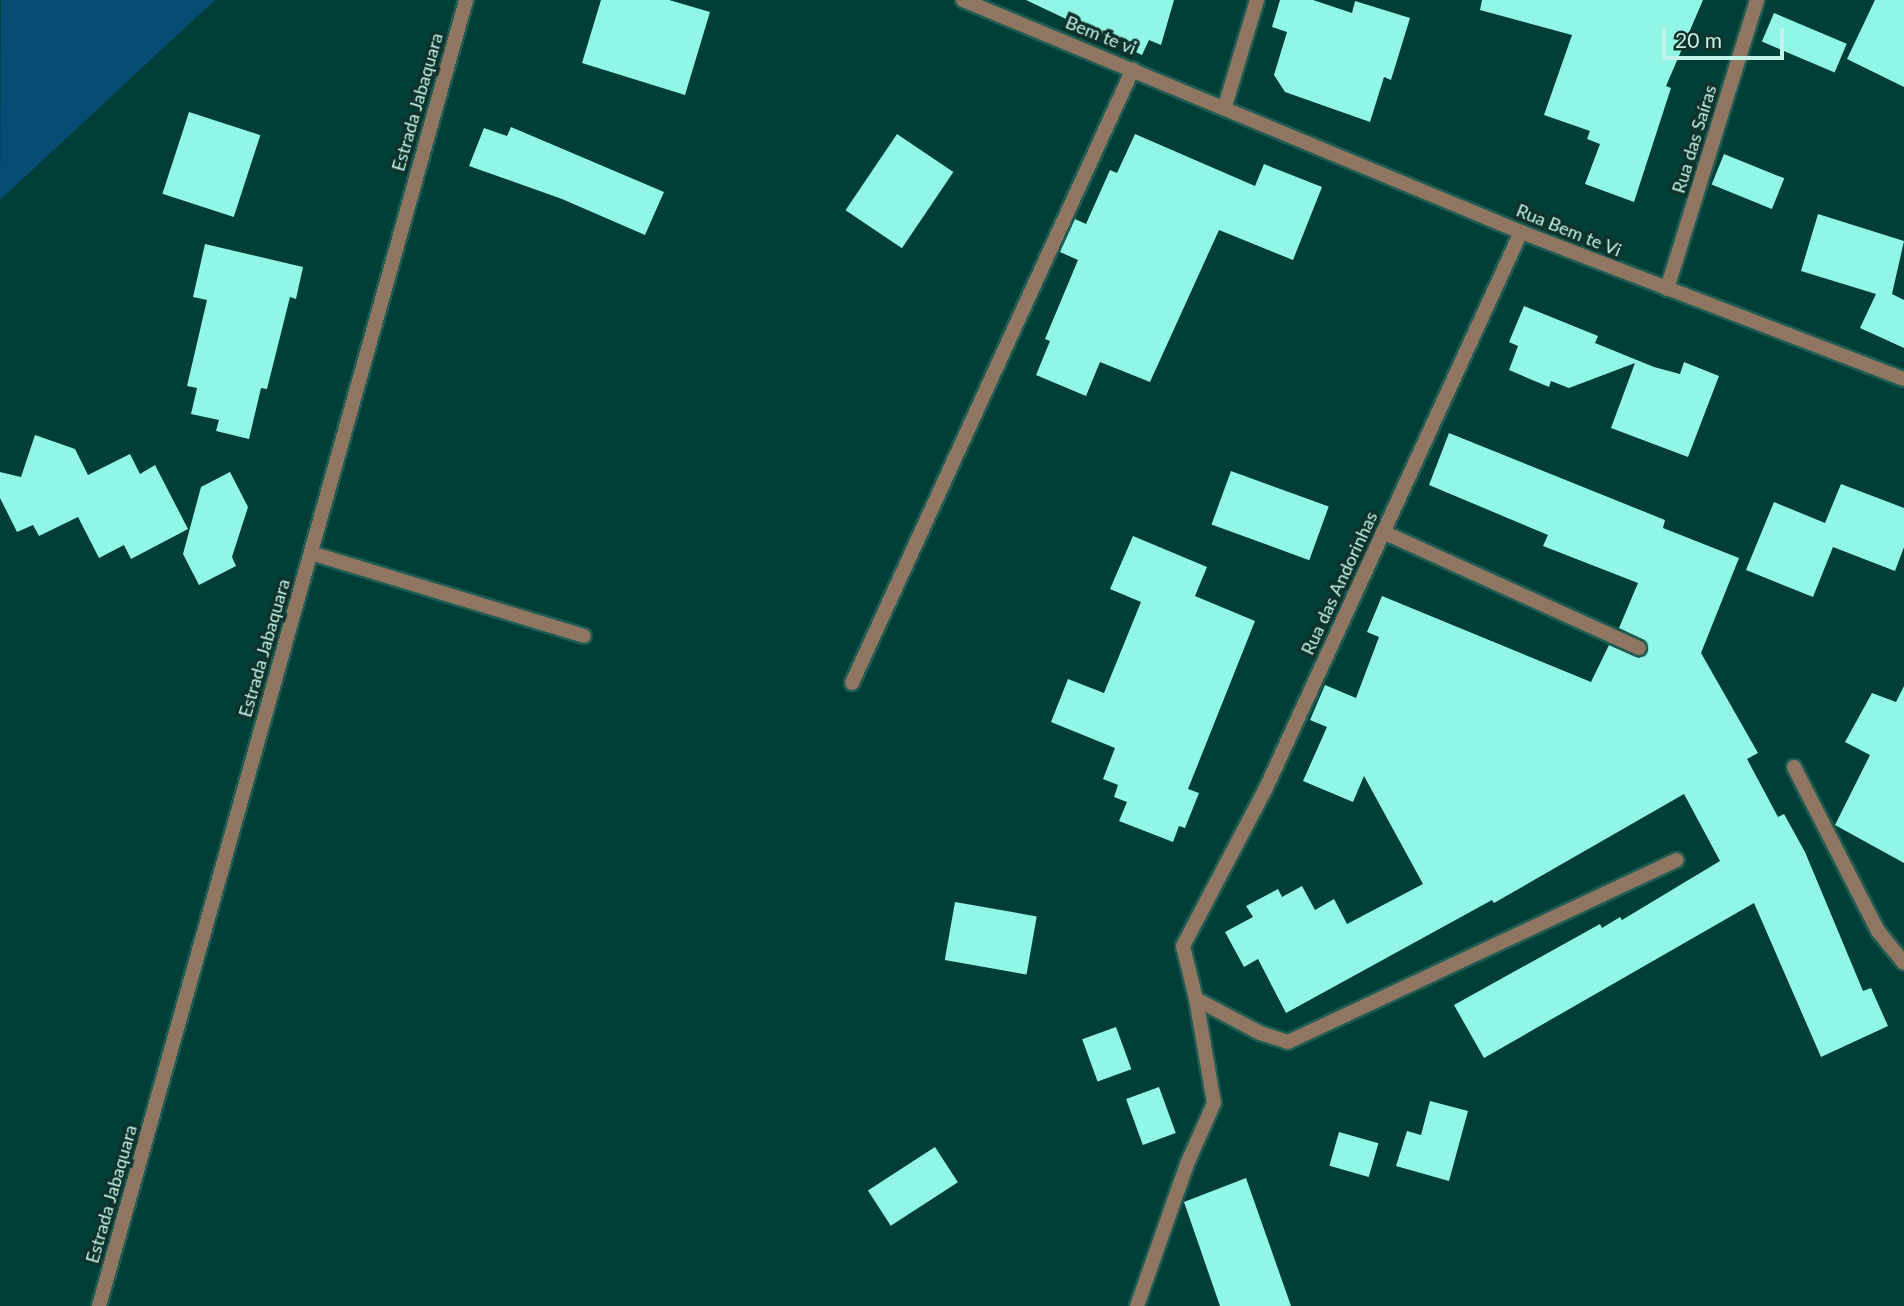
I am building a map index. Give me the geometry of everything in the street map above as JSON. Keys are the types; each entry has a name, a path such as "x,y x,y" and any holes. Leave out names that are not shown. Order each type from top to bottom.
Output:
{"street":[{"name":"Estrada Jabaquara","path":"99,1306 466,0"},
{"name":"Bem te vi","path":"963,0 1224,106"},
{"path":"1224,106 1257,0"},
{"name":"Rua das Saíras","path":"1667,289 1757,0"},
{"path":"852,683 1133,69"},
{"name":"Rua Bem te Vi","path":"1224,106 1521,232 1904,379"},
{"name":"Rua das Andorinhas","path":"1196,999 1183,946 1266,788 1521,232"},
{"path":"1384,532 1639,648"},
{"path":"311,553 584,636"},
{"path":"1794,767 1878,931 1904,963"},
{"path":"1196,999 1260,1033 1288,1042 1677,860"},
{"path":"1137,1306 1187,1164 1214,1103 1196,999"}],"water":[{"path":"1,0 215,0 0,200"}],"building":[{"path":"601,0 669,0 710,12 685,95 582,63"},
{"path":"1026,0 1174,0 1161,45 1149,40 1142,55"},
{"path":"1280,0 1313,0 1352,13 1355,1 1410,18 1391,80 1384,77 1370,122 1285,92 1274,75 1287,32 1272,27"},
{"path":"1482,0 1703,0 1666,86 1671,88 1634,202 1585,184 1600,144 1587,139 1590,131 1544,115 1572,35 1480,10"},
{"path":"1875,0 1904,0 1904,87 1847,59"},
{"path":"1774,13 1847,44 1835,72 1762,42"},
{"path":"189,112 260,135 234,217 162,194"},
{"path":"511,127 664,192 645,235 562,199 469,166 484,128 507,136"},
{"path":"897,134 953,172 902,248 846,210"},
{"path":"1135,134 1255,186 1264,164 1322,187 1293,260 1219,230 1150,382 1100,362 1086,396 1036,375 1050,341 1045,339 1078,260 1060,252 1075,219 1086,224 1110,170 1117,173"},
{"path":"1724,154 1784,178 1772,209 1712,185"},
{"path":"1818,214 1904,241 1892,294 1904,300 1904,348 1860,328 1876,294 1801,271"},
{"path":"205,244 303,267 296,299 290,297 267,389 261,388 249,439 216,431 219,420 191,414 197,388 187,386 207,300 193,297"},
{"path":"1524,306 1598,336 1595,343 1654,367 1680,374 1684,362 1719,376 1688,457 1611,428 1635,363 1569,388 1551,381 1549,387 1509,370 1518,346 1509,342"},
{"path":"1449,433 1665,520 1663,528 1739,558 1701,653 1758,753 1747,759 1778,817 1784,814 1805,852 1863,991 1871,988 1888,1026 1821,1057 1754,903 1484,1058 1454,1005 1600,924 1602,928 1620,917 1622,920 1720,861 1684,794 1494,903 1492,900 1286,1013 1258,959 1244,967 1225,932 1253,917 1246,906 1278,889 1282,897 1302,886 1315,910 1334,899 1347,924 1423,884 1364,776 1353,802 1303,781 1327,727 1310,720 1325,685 1356,698 1379,637 1367,632 1382,596 1591,682 1609,645 1639,658 1648,651 1644,640 1619,628 1638,583 1543,546 1548,535 1429,485"},
{"path":"35,435 75,449 88,475 130,454 140,474 155,465 188,529 131,559 124,545 99,558 78,517 39,536 33,525 17,532 0,498 0,472 21,477"},
{"path":"1231,471 1329,507 1309,560 1212,525"},
{"path":"230,472 248,507 232,557 236,566 199,585 183,554 201,487"},
{"path":"1841,484 1904,508 1904,547 1895,571 1833,547 1813,597 1746,570 1774,502 1825,523"},
{"path":"1133,536 1207,567 1195,596 1255,621 1188,789 1199,793 1185,828 1179,826 1173,842 1119,821 1127,802 1114,797 1118,785 1103,779 1115,748 1051,722 1068,679 1104,693 1141,602 1110,589"},
{"path":"1904,686 1904,863 1835,825 1870,755 1845,742 1872,693 1896,702"},
{"path":"955,902 1037,916 1026,975 945,960"},
{"path":"1116,1027 1131,1069 1098,1082 1082,1039"},
{"path":"1159,1087 1176,1133 1143,1145 1126,1099"},
{"path":"1430,1101 1468,1111 1449,1181 1396,1166 1407,1131 1421,1135"},
{"path":"1339,1132 1378,1143 1369,1177 1329,1166"},
{"path":"935,1147 958,1182 891,1226 868,1191"},
{"path":"1246,1178 1291,1306 1220,1306 1184,1202"}]}
